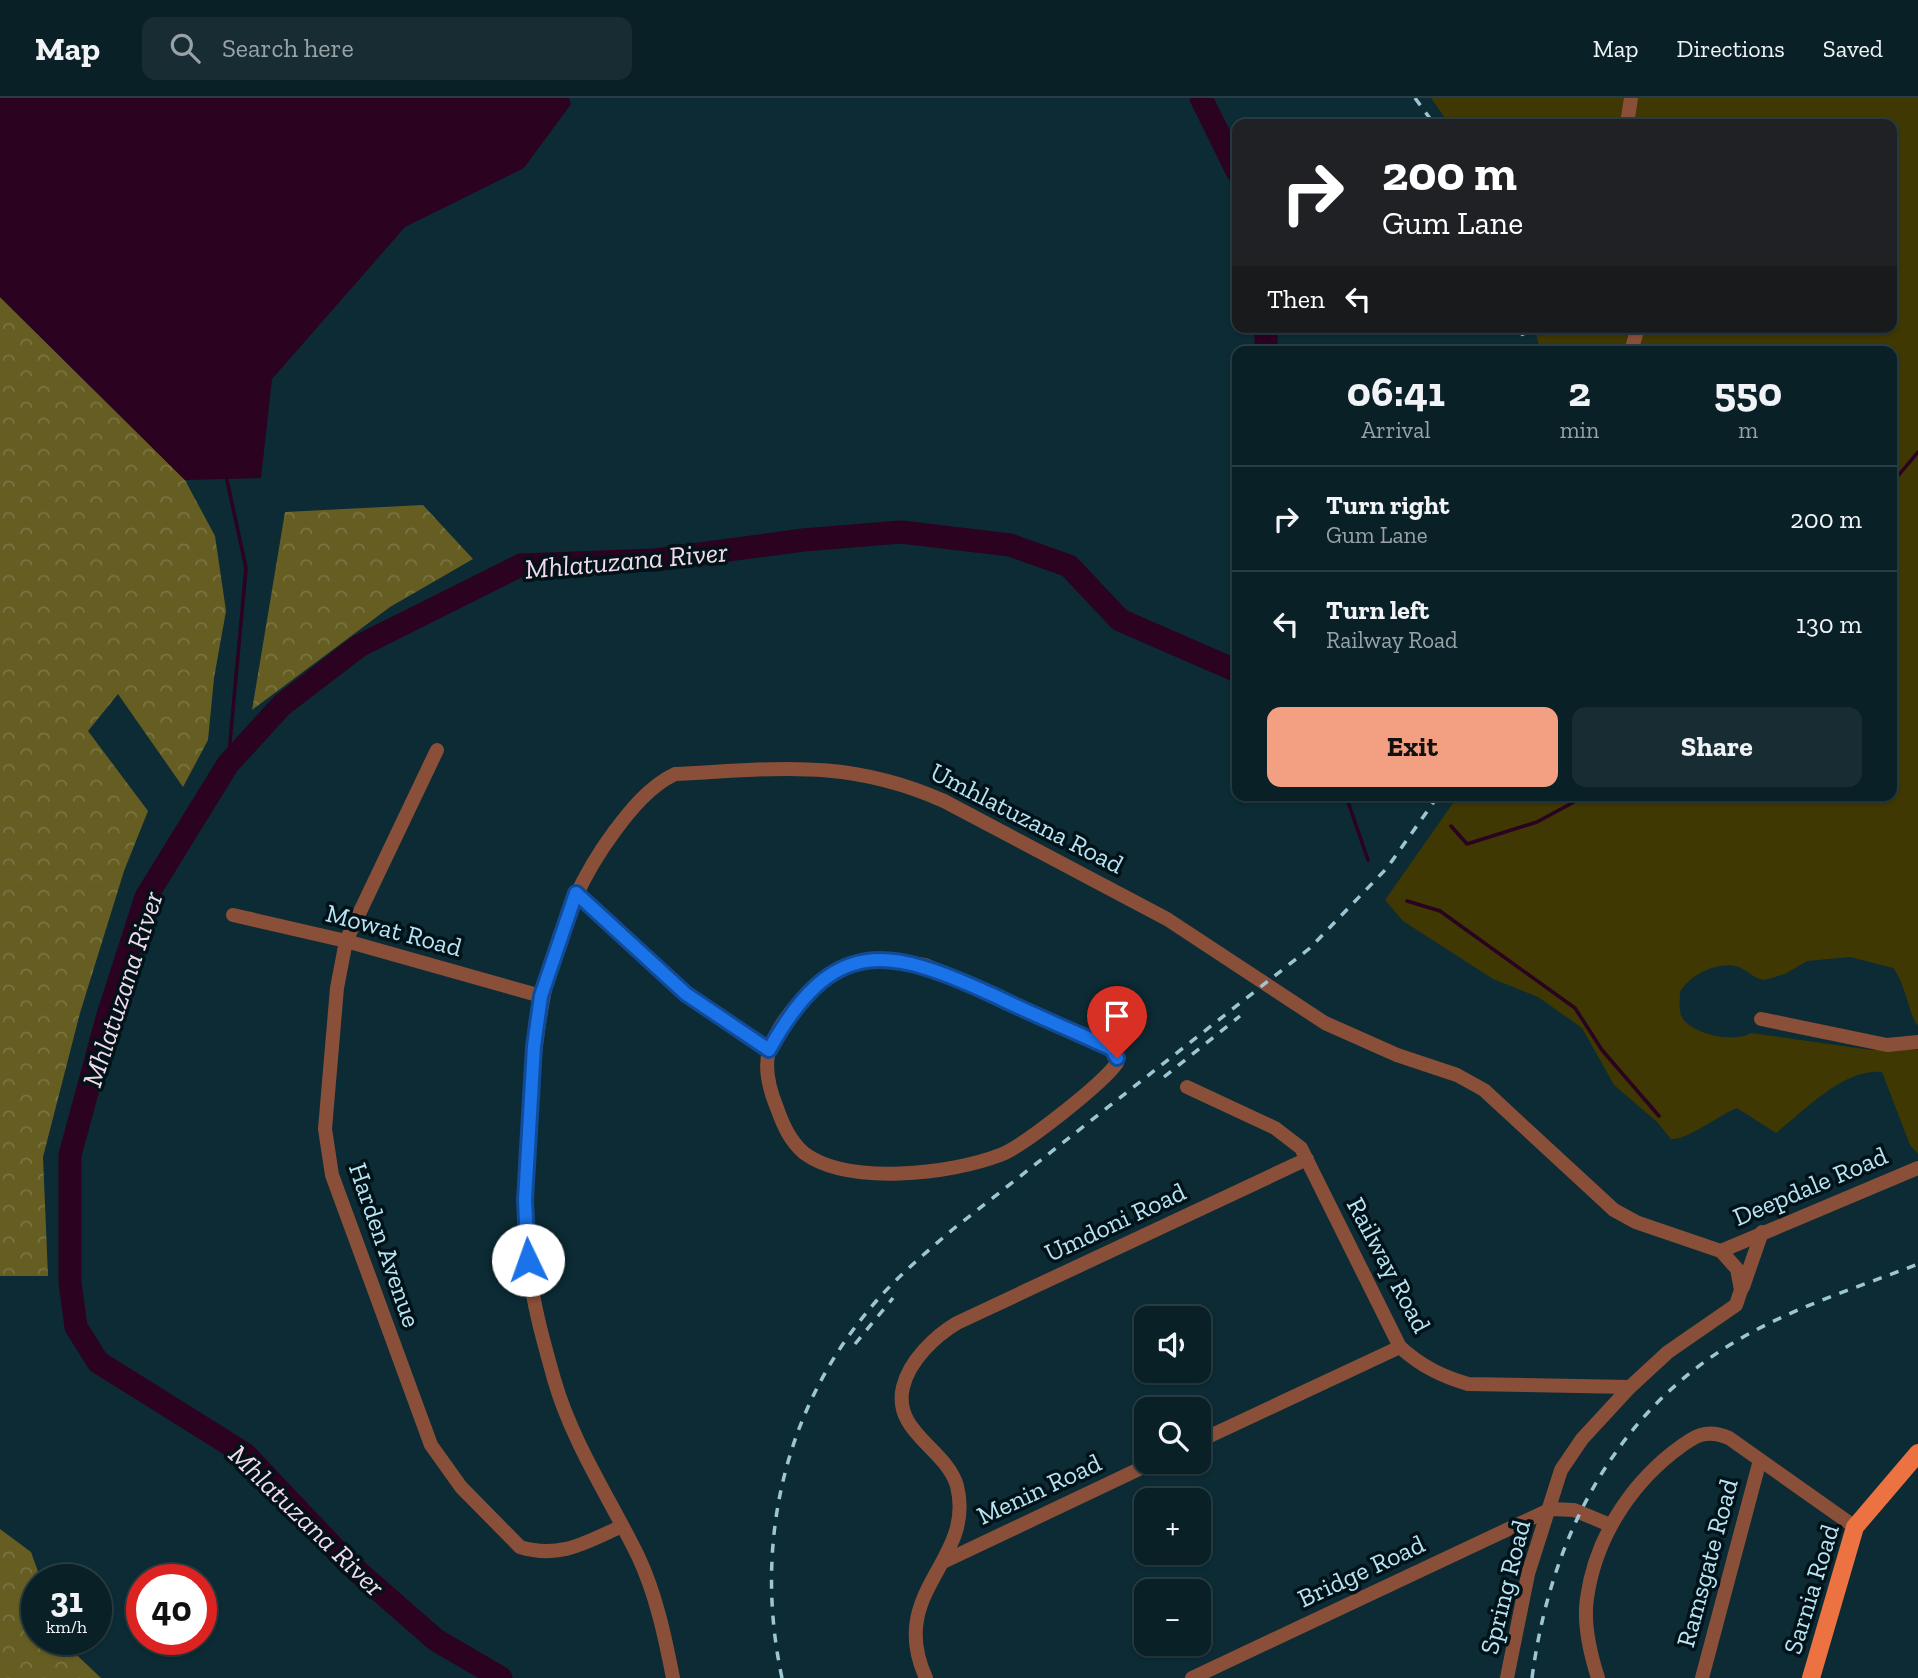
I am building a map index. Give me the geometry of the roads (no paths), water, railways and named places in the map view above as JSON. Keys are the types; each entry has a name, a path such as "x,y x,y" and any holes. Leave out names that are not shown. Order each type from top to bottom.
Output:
{"main road":[{"name":"Sarnia Road","path":"1811,1678 1855,1527 1918,1452"}],"street":[{"path":"1628,119 1631,98"},
{"name":"Harden Avenue","path":"437,750 346,941 337,988 325,1129 332,1175 431,1444 461,1487 520,1547 536,1552 571,1550 620,1527"},
{"name":"Umhlatuzana Road","path":"673,1678 650,1586 638,1555 620,1527 574,1431 555,1383 535,1310 528,1260 525,1200 534,1046 541,996 576,893 593,860 621,822 662,780 675,774 828,769 871,775 906,784 943,800 1167,919 1286,998 1352,1037 1457,1075 1484,1090 1511,1112 1614,1210 1636,1222 1721,1251"},
{"path":"576,893 686,994 769,1050"},
{"name":"Mowat Road","path":"233,915 346,941 541,996"},
{"path":"883,959 925,965 1112,1049 1117,1063 1028,1140 1002,1154 947,1168 871,1173 820,1164 792,1141 772,1096 768,1072 769,1050 807,992 823,979 842,968 883,959"},
{"path":"1762,1019 1887,1045 1918,1042"},
{"name":"Railway Road","path":"1187,1087 1284,1133 1300,1148 1400,1347 1429,1370 1468,1384 1630,1387"},
{"name":"Umdoni Road","path":"926,1678 917,1655 915,1618 928,1582 943,1562 958,1516 957,1489 951,1472 908,1425 902,1389 917,1358 945,1330 1307,1159"},
{"name":"Deepdale Road","path":"1721,1251 1918,1168"},
{"path":"1610,1525 1574,1510 1551,1509 1561,1470 1582,1439 1630,1387 1668,1352 1730,1312 1762,1232"},
{"path":"1721,1251 1737,1269 1741,1290"},
{"path":"1211,1435 1400,1347"},
{"path":"1598,1678 1589,1644 1586,1600 1596,1560 1610,1525 1653,1468 1702,1432 1715,1432 1729,1438 1855,1527"},
{"name":"Ramsgate Road","path":"1702,1678 1760,1460"},
{"name":"Menin Road","path":"943,1562 1134,1471"},
{"name":"Bridge Road","path":"1193,1678 1551,1509"},
{"name":"Spring Road","path":"1507,1678 1528,1574 1551,1509"}],"waterway":[{"name":"Mhlatuzana River","path":"1201,98 1232,161"},
{"name":"Mhlatuzana River","path":"1266,333 1266,346"},
{"path":"1897,477 1918,452"},
{"path":"227,480 246,568 228,764"},
{"name":"Mhlatuzana River","path":"501,1678 436,1640 349,1564 245,1454 98,1362 76,1327 70,1282 70,1155 108,1015 146,897 228,764 282,705 359,646 521,565 655,560 803,540 901,532 1010,545 1069,566 1120,620 1232,669"},
{"path":"1348,801 1368,860"},
{"path":"1451,826 1467,844 1537,822 1576,801"},
{"path":"1407,901 1440,911 1575,1008 1602,1050 1659,1116"}],"railway":[{"path":"1415,98 1430,119"},
{"path":"1522,333 1525,346"},
{"path":"782,1678 774,1629 772,1580 774,1532 782,1485 795,1439 814,1394 838,1352 867,1312 897,1279 952,1230 1310,948 1387,868 1434,801"},
{"path":"1164,1077 1240,1016"},
{"path":"1532,1678 1542,1624 1556,1572 1576,1522 1601,1476 1631,1432 1667,1393 1708,1359 1775,1320 1918,1264"},
{"path":"855,1344 893,1298"}]}
